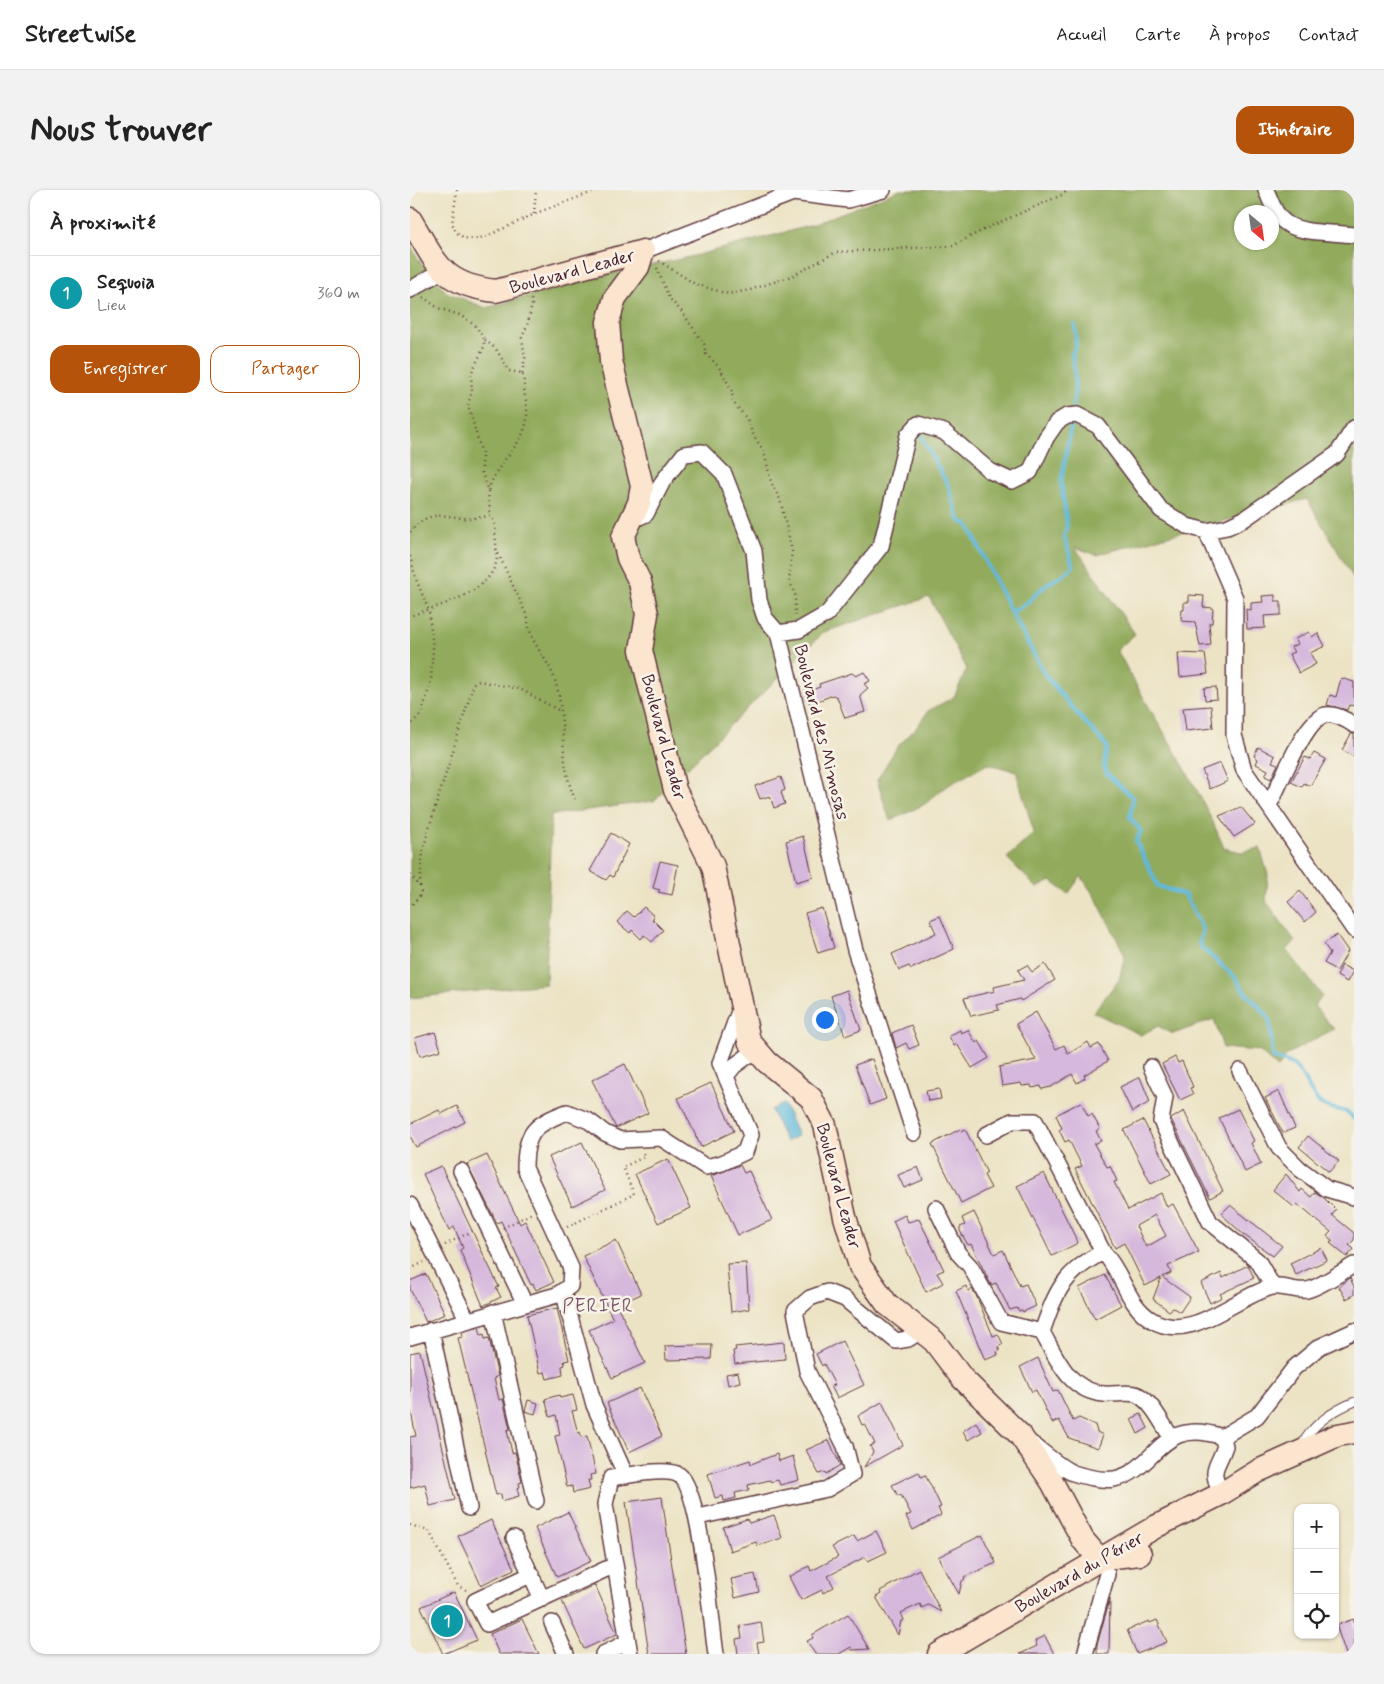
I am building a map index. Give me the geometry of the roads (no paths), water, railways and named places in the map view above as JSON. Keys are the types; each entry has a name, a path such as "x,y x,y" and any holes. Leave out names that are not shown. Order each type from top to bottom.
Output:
{"street":[{"path":"643,251 793,193 848,200 883,190"},
{"path":"1266,190 1274,209 1286,223 1301,230 1354,235"},
{"name":"Boulevard Leader","path":"410,219 441,271 459,283 476,289 496,291 643,251"},
{"name":"Boulevard Leader","path":"643,251 638,268 615,298 608,322 612,361 642,486 633,517 624,537 628,558 640,582 647,614 641,650 655,711 675,790 713,866 749,1041 767,1062 811,1098 825,1125 845,1217 860,1266 888,1304 934,1341 962,1378 1020,1436 1052,1482 1083,1540"},
{"path":"414,291 441,271"},
{"path":"778,633 799,630 827,614 881,546 908,435 918,424 944,432 990,471 1012,481 1030,472 1046,438 1057,422 1067,416 1077,415 1098,426 1161,510 1187,526 1206,531 1227,527 1244,519 1337,454 1354,428"},
{"name":"Boulevard des Mimosas","path":"633,517 646,514 663,481 684,454 702,452 724,474 754,551 759,600 765,618 778,633 855,950 914,1133"},
{"path":"1206,531 1235,598 1234,735 1244,770 1257,792 1269,804 1354,930"},
{"path":"1269,804 1304,734 1316,719 1327,714 1344,719 1354,725"},
{"path":"410,1337 467,1319 558,1295 570,1286 571,1268 524,1168 525,1149 532,1131 548,1119 567,1112 589,1121 605,1133 620,1140 661,1138 683,1150 706,1167 722,1163 745,1152 751,1135 720,1064 741,1006"},
{"path":"726,1076 734,1066 756,1050"},
{"path":"1151,1067 1165,1097 1161,1121 1210,1222 1258,1261 1273,1287"},
{"path":"1240,1071 1279,1148 1300,1168 1327,1189 1354,1198"},
{"path":"986,1135 1012,1121 1035,1121 1103,1252 1113,1262 1136,1306 1151,1320 1175,1328 1195,1323 1273,1287 1307,1290 1354,1265"},
{"path":"462,1171 525,1304"},
{"path":"410,1205 467,1319"},
{"path":"936,1208 958,1253 970,1266 1001,1322 1042,1332 1068,1378 1084,1390 1103,1394 1137,1395 1148,1403 1172,1437"},
{"path":"1042,1332 1062,1285 1080,1264 1103,1252"},
{"path":"564,1291 594,1405 626,1476"},
{"path":"698,1517 827,1489 852,1474 846,1446 807,1371 795,1311 810,1298 826,1292 845,1300 896,1341 908,1339 921,1331"},
{"path":"493,1312 536,1501"},
{"path":"431,1330 469,1508"},
{"path":"1222,1437 1257,1416 1294,1368 1319,1347 1354,1331"},
{"name":"Boulevard du Périer","path":"962,1654 1106,1566 1157,1526 1221,1494 1258,1471 1338,1435 1354,1432"},
{"path":"1020,1436 1070,1472 1092,1479 1114,1479 1129,1473 1172,1437 1189,1433 1211,1433 1222,1437 1226,1446 1217,1462 1214,1478 1221,1494"},
{"path":"603,1654 629,1648 604,1504 610,1478 664,1472 680,1476 685,1482 698,1517 716,1654"},
{"name":"Boulevard du Périer","path":"939,1654 1084,1570 1106,1566 1140,1554 1174,1535 1221,1494"},
{"path":"514,1538 542,1599"},
{"path":"1083,1540 1106,1566 1085,1654"},
{"path":"1083,1540 1086,1559 1084,1570"},
{"path":"532,1574 475,1601 487,1624 615,1565"},
{"path":"552,1623 566,1654"}],"lane":[{"path":"1299,1452 1311,1431 1338,1409 1354,1402"}],"water":[{"path":"784,1104 798,1136 786,1142 771,1110"}],"waterway":[{"path":"1073,406 1075,380 1072,354 1076,346 1075,325"},
{"path":"1011,612 1027,603 1046,585 1064,575 1073,566 1064,536 1067,526 1061,482 1072,421"},
{"path":"921,436 948,485 959,520 968,525 1045,675 1107,746 1104,766 1107,774 1133,798 1130,818 1141,831 1136,841 1158,886 1185,895 1203,930 1199,942 1202,948 1235,977 1244,991 1267,1015 1270,1022 1273,1058 1290,1063 1296,1067 1320,1103 1324,1106 1347,1112 1354,1119"}],"place":[{"name":"Sequoia","path":"447,1621"}],"district":[{"name":"PERIER","path":"598,1305"}]}
